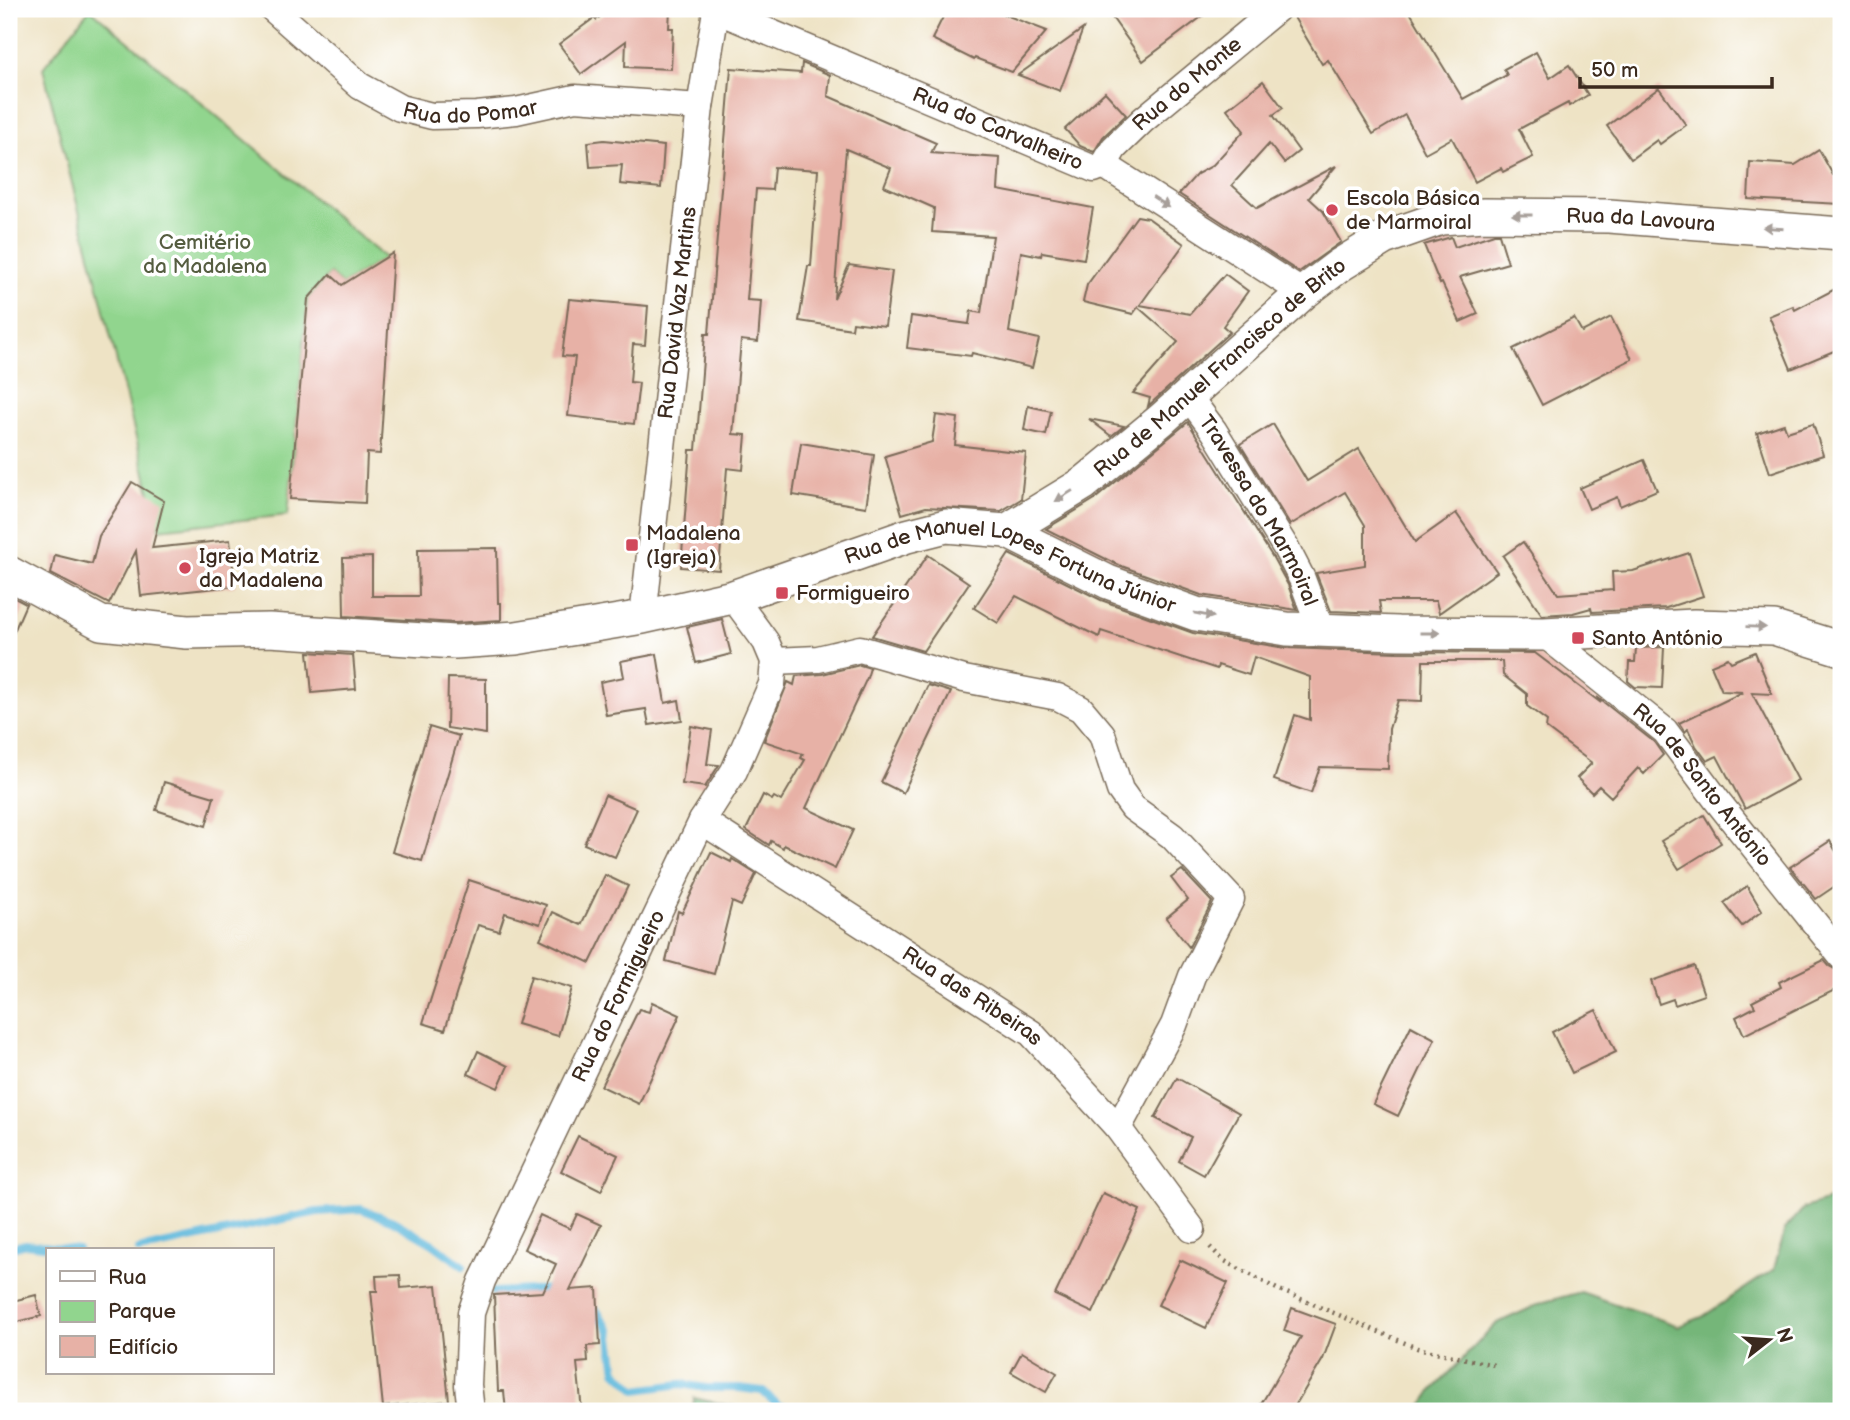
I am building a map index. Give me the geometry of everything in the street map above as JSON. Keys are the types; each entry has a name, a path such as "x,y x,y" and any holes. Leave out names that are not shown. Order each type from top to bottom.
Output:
{"street":[{"name":"Rua do Pomar","path":"273,9 360,86 400,108 432,116 516,111 575,98 700,107"},
{"name":"Rua do Monte","path":"1104,164 1114,148 1143,120 1277,9"},
{"name":"Rua David Vaz Martins","path":"643,617 700,107 715,10"},
{"name":"Rua do Carvalheiro","path":"715,10 1094,169 1104,164 1303,293"},
{"name":"Rua da Lavoura","path":"1441,218 1484,215 1609,216 1841,234"},
{"name":"Rua de Manuel Francisco de Brito","path":"1006,531 1083,484 1188,396 1303,293 1340,265 1384,238 1441,218"},
{"name":"Travessa do Marmoiral","path":"1188,396 1286,548 1302,579 1321,630"},
{"name":"Rua de Manuel Lopes Fortuna Júnior","path":"9,573 101,622 187,632 269,630 455,642 516,638 643,617 733,597 906,536 946,526 1006,531 1108,582 1196,614 1287,629 1544,634 1663,627 1774,628 1841,649"},
{"path":"733,597 766,642 774,660 818,659 860,649 964,679 1058,697 1081,709 1102,734 1120,790 1133,808 1172,836 1231,899 1192,976 1174,1025 1118,1128"},
{"name":"Rua de Santo António","path":"1544,634 1665,731 1841,956"},
{"name":"Rua do Formigueiro","path":"471,1411 468,1385 471,1314 482,1281 702,821 734,771 772,684 774,660"},
{"name":"Rua das Ribeiras","path":"702,821 1031,1032 1118,1128 1192,1229"}],"path":[{"path":"1192,1229 1223,1260 1276,1289 1418,1348 1494,1364"}],"green space":[{"name":"Cemitério da Madalena","path":"90,9 385,258 342,285 330,274 308,299 288,515 159,529 43,68"},
{"path":"1841,1196 1841,1411 1418,1411 1433,1390 1497,1323 1544,1302 1581,1292 1679,1326 1702,1317 1774,1269 1785,1229 1804,1208"},
{"path":"694,1398 753,1411 693,1411"}],"building":[{"path":"610,9 670,9 669,28 673,28 671,69 625,67 626,41 581,74 559,44"},
{"path":"947,9 990,9 1047,31 1012,72 975,58 974,60 932,39"},
{"path":"1106,9 1212,9 1143,61"},
{"path":"1292,9 1408,9 1463,99 1507,75 1504,69 1536,52 1550,78 1569,65 1588,95 1519,129 1533,157 1503,172 1501,168 1475,182 1452,138 1425,153 1405,115 1373,134 1328,60 1322,64 1292,14"},
{"path":"1083,29 1060,91 1018,75"},
{"path":"802,63 830,75 828,96 936,143 931,153 1000,158 998,190 1093,208 1084,259 1042,252 1041,256 1021,252 1009,332 1039,339 1032,368 972,353 971,356 907,348 911,316 969,324 971,311 981,313 993,236 932,232 934,208 884,186 891,168 846,149 834,299 849,265 892,271 885,326 853,322 852,329 799,321 808,266 811,266 818,170 774,167 772,190 756,189 747,300 761,301 758,342 741,340 733,434 746,435 743,470 727,468 719,570 681,567 690,450 696,450 705,334 709,334 731,68 801,73"},
{"path":"1263,81 1283,108 1273,115 1299,151 1284,163 1269,144 1232,185 1257,208 1336,166 1309,198 1323,211 1341,242 1299,272 1179,194 1197,174 1212,166 1244,131 1227,109"},
{"path":"1659,88 1686,125 1660,144 1657,140 1631,159 1607,126"},
{"path":"1105,92 1126,115 1103,137 1094,152 1080,146 1065,129"},
{"path":"604,140 664,146 661,188 620,184 622,165 590,167 588,142"},
{"path":"1819,150 1833,175 1841,175 1841,204 1748,199 1750,162 1795,165"},
{"path":"1137,216 1148,218 1184,244 1140,305 1190,314 1225,274 1248,291 1223,326 1230,332 1148,406 1150,398 1133,393 1178,342 1138,307 1133,314 1083,302 1087,285"},
{"path":"1499,234 1508,263 1460,277 1478,314 1460,322 1424,245 1451,237 1455,247"},
{"path":"393,253 380,454 367,453 365,503 290,499 308,299 330,274 342,285"},
{"path":"1841,286 1841,348 1791,369 1769,316 1793,306 1795,310"},
{"path":"569,299 648,306 645,345 633,344 630,382 639,383 634,424 568,416 575,357 562,356"},
{"path":"1611,317 1632,359 1542,405 1513,349 1574,318 1582,332"},
{"path":"1028,406 1051,411 1046,435 1024,430"},
{"path":"936,415 958,418 955,445 1026,453 1021,499 1001,511 926,507 902,514 885,456 932,442"},
{"path":"1089,419 1124,426 1111,436"},
{"path":"1188,422 1272,556 1288,585 1297,610 1201,595 1116,564 1046,529 1095,499"},
{"path":"1273,424 1307,481 1359,449 1415,542 1456,513 1497,572 1439,613 1436,601 1379,601 1381,613 1331,611 1316,573 1365,565 1365,525 1345,492 1290,525 1240,444"},
{"path":"1784,424 1787,432 1813,424 1823,455 1770,473 1757,433"},
{"path":"801,443 874,455 866,507 793,495"},
{"path":"1644,460 1657,490 1620,506 1617,497 1589,509 1580,488"},
{"path":"132,482 164,501 152,548 230,540 235,586 141,596 136,551 109,604 51,574 55,555 92,564 99,536"},
{"path":"1523,542 1558,594 1613,590 1612,572 1633,571 1689,553 1703,596 1666,608 1592,612 1591,608 1573,613 1542,615 1503,556"},
{"path":"497,548 501,620 455,623 344,616 343,558 372,557 372,596 419,596 418,549"},
{"path":"1009,554 1101,600 1193,633 1286,648 1535,653 1654,742 1663,755 1644,774 1638,768 1611,797 1599,786 1592,793 1577,778 1592,763 1546,728 1547,721 1527,706 1527,694 1503,675 1502,661 1423,661 1422,701 1398,700 1389,729 1388,769 1320,767 1311,793 1274,780 1295,715 1310,720 1310,677 1254,657 1249,675 1218,665 1217,669 1101,631 1099,637 1016,596 998,623 974,608"},
{"path":"928,555 969,583 923,651 872,636"},
{"path":"9,595 26,604 9,643"},
{"path":"722,619 731,654 696,663 687,627"},
{"path":"1664,647 1662,688 1635,687 1628,681 1629,662 1635,662 1636,648"},
{"path":"308,652 353,655 356,689 312,693"},
{"path":"1755,652 1772,694 1752,693 1798,780 1745,809 1717,756 1707,761 1688,729 1685,732 1679,723 1743,692 1722,691 1711,665 1728,658 1731,662"},
{"path":"657,654 665,703 679,700 682,720 649,725 646,709 606,715 600,682 624,677 621,661"},
{"path":"860,665 870,668 867,678 806,808 853,830 835,869 784,845 783,848 771,841 769,845 746,830 763,795 781,801 805,760 801,758 803,754 764,741 788,682 794,685 796,676 822,674"},
{"path":"448,678 486,679 486,734 447,728"},
{"path":"928,685 951,692 903,793 881,782"},
{"path":"691,726 712,730 707,764 719,765 705,787 682,784"},
{"path":"429,727 459,736 422,861 392,852"},
{"path":"164,782 214,797 206,826 156,810"},
{"path":"605,795 637,809 615,857 584,844"},
{"path":"1704,815 1721,843 1679,869 1661,841"},
{"path":"1830,841 1841,860 1841,882 1816,899 1790,867"},
{"path":"711,852 731,862 732,859 756,874 741,906 732,902 714,974 666,961 678,911 682,913"},
{"path":"1182,870 1212,902 1189,947 1166,918 1188,900 1171,878"},
{"path":"605,875 628,886 590,963 540,939 553,912 581,925"},
{"path":"469,880 546,905 540,924 505,913 499,931 478,925 445,1030 423,1023"},
{"path":"1747,886 1762,911 1742,926 1724,903"},
{"path":"1824,960 1838,971 1841,987 1744,1035 1736,1017 1755,1007 1752,1002 1781,987 1779,982"},
{"path":"1694,966 1704,995 1675,1005 1673,999 1659,1004 1651,981"},
{"path":"531,976 572,988 558,1036 517,1024"},
{"path":"652,1002 680,1015 639,1104 601,1086 639,1009 649,1012"},
{"path":"1596,1010 1616,1052 1572,1073 1552,1032"},
{"path":"1411,1026 1435,1039 1398,1116 1373,1104"},
{"path":"478,1051 508,1066 498,1088 468,1074"},
{"path":"1177,1078 1239,1113 1204,1175 1179,1161 1191,1137 1155,1118"},
{"path":"578,1136 618,1155 601,1191 561,1171"},
{"path":"1103,1193 1140,1210 1093,1313 1055,1295"},
{"path":"577,1214 601,1225 570,1290 597,1288 600,1345 587,1346 588,1362 577,1363 582,1411 506,1411 504,1391 498,1391 494,1295 543,1292 556,1264 524,1249 540,1215 570,1229"},
{"path":"1180,1260 1228,1283 1206,1328 1158,1305"},
{"path":"400,1275 401,1288 437,1285 449,1401 383,1407 371,1291 377,1291 376,1276"},
{"path":"36,1295 41,1316 9,1324 9,1302"},
{"path":"1292,1308 1336,1324 1323,1359 1292,1411 1257,1411 1301,1337 1284,1331"},
{"path":"1022,1352 1057,1373 1046,1392 1011,1372"}],"waterway":[{"path":"148,1248 317,1212 361,1209 393,1221 433,1244 463,1266"},
{"path":"9,1248 26,1244 61,1248"},
{"path":"494,1292 553,1289"},
{"path":"592,1303 610,1331 616,1371 636,1390 681,1384 706,1388 739,1388 762,1391 779,1406 801,1411"}],"place":[{"name":"Escola Básica de Marmoiral","path":"1332,210"},
{"name":"Madalena (Igreja)","path":"632,545"},
{"name":"Igreja Matriz da Madalena","path":"185,568"},
{"name":"Formigueiro","path":"782,593"},
{"name":"Santo António","path":"1578,638"}]}
